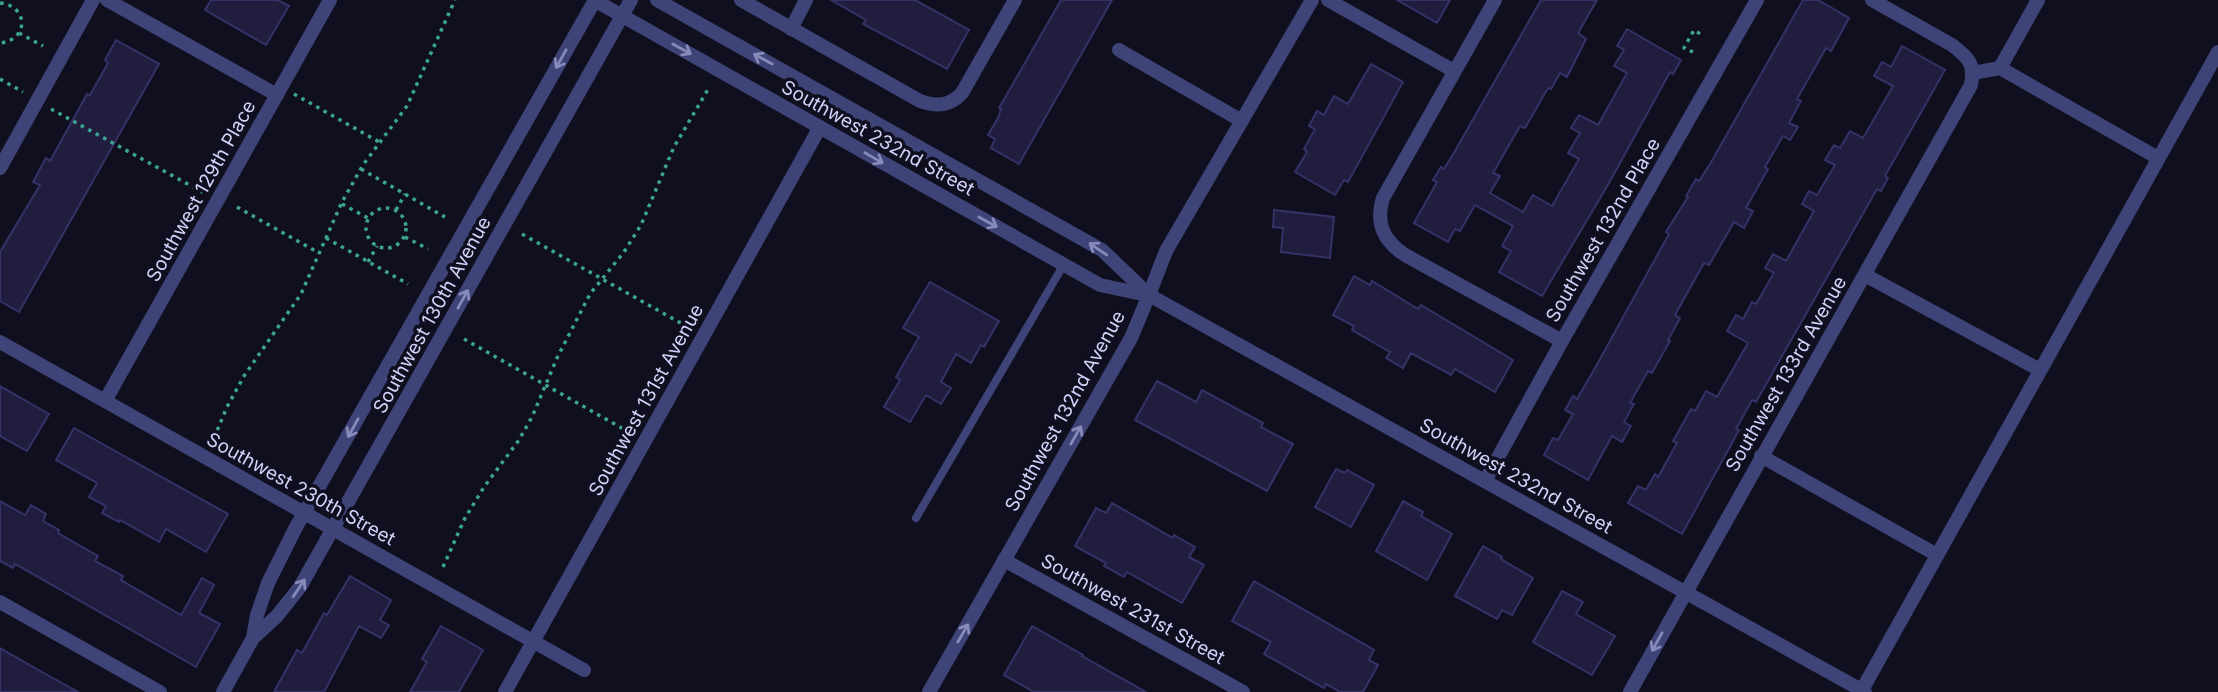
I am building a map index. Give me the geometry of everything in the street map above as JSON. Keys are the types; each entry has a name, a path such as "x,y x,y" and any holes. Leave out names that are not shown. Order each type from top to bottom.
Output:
{"street":[{"path":"0,169 93,0"},
{"path":"107,0 284,94"},
{"name":"Southwest 129th Place","path":"105,401 284,94 330,0"},
{"name":"Southwest 130th Avenue","path":"253,638 257,615 268,583 304,513 595,0"},
{"name":"Southwest 232nd Street","path":"595,0 1100,285 1149,295"},
{"name":"Southwest 130th Avenue","path":"223,692 253,638 300,587 631,0"},
{"name":"Southwest 232nd Street","path":"657,0 1102,250 1149,295 1863,691"},
{"path":"741,0 920,101 934,105 946,104 962,93 1015,0"},
{"path":"791,29 806,0"},
{"name":"Southwest 132nd Avenue","path":"929,692 1131,338 1166,251 1312,0"},
{"path":"1328,0 1454,71"},
{"path":"1495,0 1383,198 1380,225 1389,243 1405,255 1562,341"},
{"name":"Southwest 132nd Place","path":"1485,481 1756,0"},
{"path":"1872,0 1964,54 1973,73 2000,68 2158,158"},
{"path":"2000,68 2038,0"},
{"path":"1119,50 1242,121"},
{"path":"1863,691 2218,52"},
{"name":"Southwest 133rd Avenue","path":"1630,692 1965,97 1973,73"},
{"name":"Southwest 131st Avenue","path":"505,692 820,127"},
{"path":"1865,275 2040,370"},
{"name":"Southwest 230th Street","path":"0,342 584,670"},
{"path":"1761,456 1937,555"},
{"name":"Southwest 231st Street","path":"1004,560 1243,692"},
{"path":"0,602 160,692"}],"lane":[{"path":"916,518 1063,264"}],"path":[{"path":"214,438 240,383 298,300 361,169 415,91 455,0"},
{"path":"0,3 13,6 22,23 19,33 9,42 0,43"},
{"path":"1693,52 1684,48 1694,30 1702,35"},
{"path":"19,33 43,46"},
{"path":"0,79 28,95"},
{"path":"443,567 459,529 484,487 526,429 557,358 590,295 641,225 679,137 710,86"},
{"path":"284,94 381,143"},
{"path":"46,106 208,196"},
{"path":"361,169 445,217"},
{"path":"396,210 405,194"},
{"path":"342,204 368,218"},
{"path":"237,207 319,253"},
{"path":"379,209 396,210 406,224 404,236 393,247 377,246 367,234 368,218 379,209"},
{"path":"522,234 686,326"},
{"path":"404,236 428,249"},
{"path":"326,238 408,284"},
{"path":"368,262 377,246"},
{"path":"464,339 627,431"}],"building":[{"path":"211,0 278,0 289,6 266,45 205,10"},
{"path":"831,0 915,0 969,30 947,69 863,24 866,20"},
{"path":"1061,0 1112,0 1019,164 991,148 995,139 988,135 998,118 999,108"},
{"path":"1397,0 1450,0 1437,23"},
{"path":"1541,0 1597,0 1578,33 1586,39 1567,77 1560,73 1551,89 1548,88 1525,128 1520,126 1493,173 1500,176 1490,193 1523,212 1533,195 1552,206 1579,159 1568,153 1580,133 1571,128 1579,115 1598,125 1627,73 1614,66 1624,50 1617,46 1627,29 1681,60 1673,74 1670,72 1609,183 1542,296 1499,272 1511,251 1502,246 1513,226 1475,205 1460,231 1455,229 1448,242 1414,223 1437,182 1433,180 1441,167 1444,169 1455,151"},
{"path":"1803,0 1818,0 1849,18 1831,51 1826,48 1797,99 1801,101 1789,123 1798,127 1790,140 1783,136 1765,167 1768,169 1746,208 1753,211 1744,228 1734,222 1709,265 1704,263 1675,315 1680,318 1668,340 1670,341 1652,373 1648,371 1630,403 1634,404 1624,422 1631,426 1622,442 1612,436 1588,480 1544,455 1553,438 1558,440 1573,414 1565,410 1573,396 1577,399 1595,368 1669,234 1666,232 1688,197 1686,196 1696,179 1699,181 1710,164"},
{"path":"116,40 159,64 19,312 0,301 0,252 40,185 33,182 46,158 50,161 87,94 90,95 108,63 105,60"},
{"path":"1902,46 1945,70 1885,176 1888,178 1881,191 1877,189 1756,402 1752,400 1736,429 1739,430 1682,534 1628,503 1638,486 1646,490 1655,474 1658,477 1677,443 1673,441 1691,409 1695,411 1706,391 1717,397 1748,343 1727,331 1736,315 1743,319 1752,302 1756,304 1774,273 1765,268 1773,254 1786,261 1814,211 1802,204 1809,191 1817,195 1835,165 1825,160 1834,145 1840,148 1850,131 1863,138 1893,86 1874,76 1882,62 1891,67"},
{"path":"1371,64 1403,82 1348,182 1344,180 1335,195 1295,172 1307,152 1304,149 1315,129 1309,126 1317,111 1324,115 1334,96 1348,104"},
{"path":"1274,210 1334,217 1330,258 1281,252 1283,228 1273,227"},
{"path":"1354,276 1370,285 1372,281 1418,309 1421,305 1513,360 1495,392 1455,369 1451,375 1411,353 1403,368 1386,358 1390,352 1352,330 1354,326 1333,315"},
{"path":"930,282 999,321 971,363 956,354 941,382 951,388 941,404 926,395 910,422 884,407 900,380 896,377 919,337 903,328"},
{"path":"1157,381 1196,402 1202,390 1263,423 1261,427 1293,444 1267,491 1135,420"},
{"path":"0,386 49,414 27,451 0,436"},
{"path":"74,428 228,514 206,552 166,529 159,542 102,513 106,506 89,497 97,483 56,460"},
{"path":"1336,469 1345,473 1347,470 1374,485 1351,527 1315,507"},
{"path":"0,501 25,515 31,505 46,514 43,521 98,556 95,561 123,576 121,580 181,615 202,578 214,585 199,613 220,624 196,667 15,564 13,568 0,561"},
{"path":"1403,501 1423,512 1421,516 1452,534 1427,580 1376,551"},
{"path":"1112,503 1173,538 1174,535 1195,547 1189,557 1204,565 1182,603 1127,572 1124,577 1104,566 1106,563 1075,546 1096,508 1106,513"},
{"path":"1483,546 1533,578 1512,615 1502,610 1497,619 1455,596"},
{"path":"350,576 391,600 380,620 389,625 381,638 359,626 324,692 274,692 297,650 302,653 324,613 327,615"},
{"path":"1254,581 1374,650 1369,660 1378,665 1363,692 1340,692 1326,684 1324,688 1264,654 1271,642 1232,621"},
{"path":"1562,591 1583,602 1576,614 1615,636 1592,675 1533,642"},
{"path":"441,626 483,650 459,692 410,692 427,662 422,659"},
{"path":"1032,626 1146,692 1034,692 1004,675"},
{"path":"0,648 42,672 78,692 0,692"}]}
